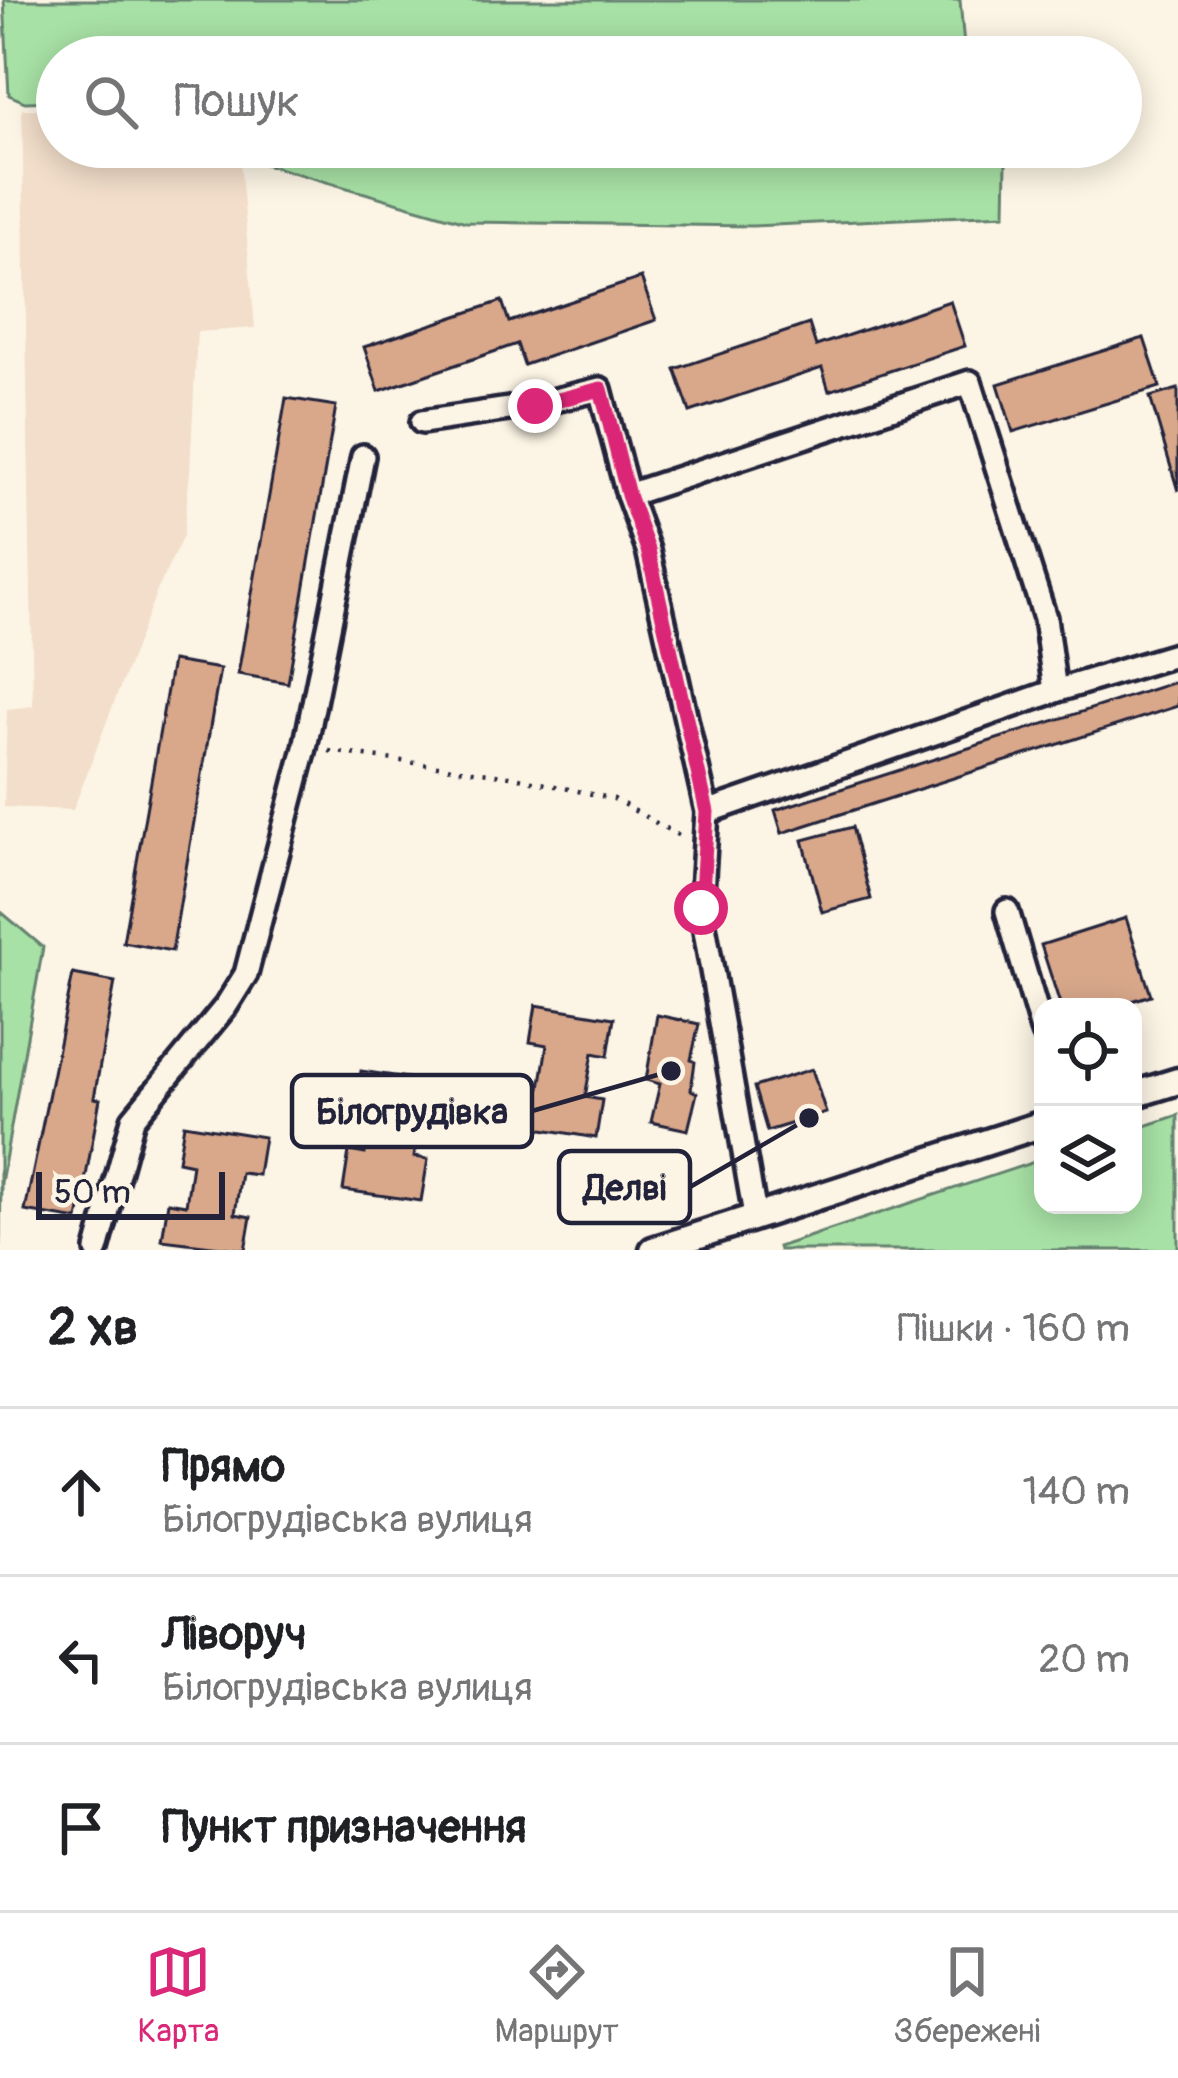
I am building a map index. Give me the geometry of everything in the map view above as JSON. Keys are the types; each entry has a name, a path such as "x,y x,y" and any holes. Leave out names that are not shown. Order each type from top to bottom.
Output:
{"street":[{"path":"628,495 970,382 1045,618 1055,691"},
{"path":"422,422 535,406 601,389 628,495 648,550 707,812 701,908 755,1215"},
{"path":"97,1250 133,1119 226,1006 246,974 305,748 363,455"},
{"path":"707,812 1055,691 1178,654"},
{"path":"1007,911 1034,1002"},
{"path":"1142,1093 1178,1081"},
{"path":"653,1250 1034,1127"}],"path":[{"path":"305,748 412,760 614,799 704,850"}],"shaded area":[{"path":"22,109 36,109 36,168 241,168 255,328 197,332 183,536 156,593 73,810 4,807 7,709 33,706"}],"green space":[{"path":"4,0 960,0 963,36 36,36 36,102 9,95"},
{"path":"278,168 1006,168 1005,214 753,226 466,222"},
{"path":"0,911 43,947 1,1183 0,1250"},
{"path":"1178,1115 1178,1250 779,1250 1034,1162 1034,1214 1142,1214 1142,1127"}],"building":[{"path":"641,278 656,320 524,365 517,344 379,391 364,347 502,301 509,322"},
{"path":"950,301 965,346 829,391 822,368 690,412 675,369 809,324 816,346"},
{"path":"1144,338 1160,387 1013,432 998,384"},
{"path":"1178,389 1178,491 1150,397"},
{"path":"286,398 336,406 288,683 238,674"},
{"path":"172,661 220,669 172,951 123,942"},
{"path":"1178,681 1178,706 782,833 775,810"},
{"path":"852,827 871,899 822,912 803,840"},
{"path":"1126,918 1151,995 1058,998 1041,945"},
{"path":"73,974 115,982 78,1220 25,1211"},
{"path":"536,1005 614,1018 608,1056 593,1053 585,1097 602,1100 596,1138 513,1124 520,1085 540,1088 547,1045 530,1042"},
{"path":"657,1015 699,1024 691,1060 695,1062 691,1090 697,1093 688,1130 651,1122 660,1084 646,1080"},
{"path":"812,1069 826,1113 767,1131 754,1087"},
{"path":"361,1071 441,1083 435,1122 420,1120 414,1157 428,1159 421,1201 343,1190 349,1151 365,1154 372,1109 356,1107"},
{"path":"184,1124 264,1137 258,1175 241,1173 235,1214 251,1217 245,1250 162,1240 168,1202 186,1205 192,1164 178,1161"}],"place":[{"name":"Білогрудівка","path":"671,1071"},
{"name":"Делві","path":"809,1118"}],"route":[{"path":"535,406 601,389 628,495 648,550 707,812 701,908"}]}
